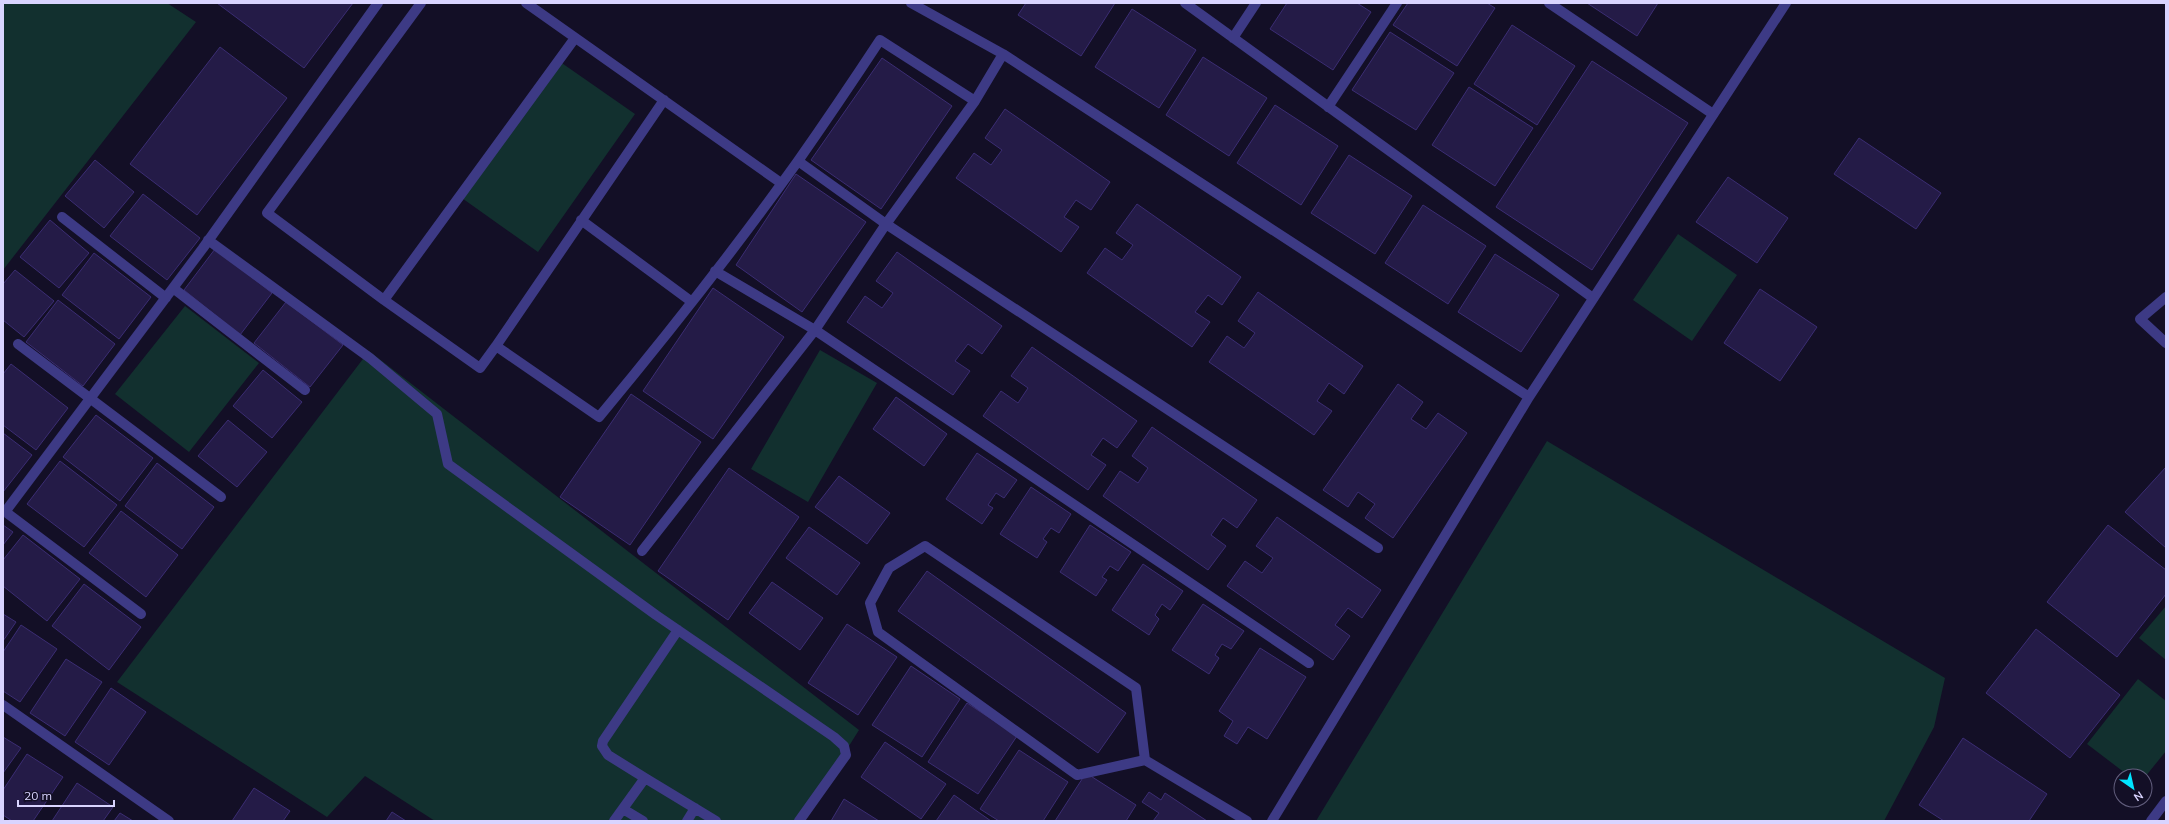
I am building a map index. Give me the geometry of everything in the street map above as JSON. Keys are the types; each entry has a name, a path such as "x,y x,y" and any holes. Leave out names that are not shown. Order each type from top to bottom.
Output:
{"street":[{"path":"141,614 4,511 166,298 378,3"},
{"path":"421,3 266,213 384,300 480,368 664,100"},
{"path":"526,3 782,183"},
{"path":"911,3 1003,54 1529,397"},
{"path":"1185,3 1328,108 1593,298"},
{"path":"1233,38 1256,3"},
{"path":"1328,108 1397,3"},
{"path":"1549,3 1713,114"},
{"path":"1272,821 1529,397 1786,3"},
{"path":"384,300 575,38"},
{"path":"496,346 598,417 692,302 782,183 880,40 975,101"},
{"path":"642,551 815,330 886,224 975,101 1003,54"},
{"path":"798,161 886,224 1378,548"},
{"path":"62,217 166,298"},
{"path":"581,220 692,302"},
{"path":"208,240 370,358 437,414 448,464 678,630 834,737 844,746 846,755 799,821"},
{"path":"715,271 815,330 1309,663"},
{"path":"173,288 305,390"},
{"path":"2166,297 2140,319 2166,343"},
{"path":"18,344 221,497"},
{"path":"1145,760 1136,688 925,546 889,568 870,602 878,632 1077,775 1145,760 1247,821"},
{"path":"678,630 603,741 602,746 608,754 716,821"},
{"path":"3,705 169,821"},
{"path":"614,821 645,778"},
{"path":"2151,821 2166,801"},
{"path":"623,808 643,821"},
{"path":"687,821 696,808"}],"green space":[{"path":"3,3 167,3 196,22 3,270"},
{"path":"556,59 635,114 538,252 459,196"},
{"path":"1678,234 1737,275 1692,341 1633,300"},
{"path":"185,306 259,363 189,452 115,394"},
{"path":"820,350 877,383 808,502 751,469"},
{"path":"369,351 859,730 802,821 435,821 365,776 327,817 117,682"},
{"path":"1547,441 1945,678 1934,727 1884,821 1316,821"},
{"path":"2166,606 2166,660 2139,638"},
{"path":"2138,679 2166,701 2166,751 2152,768 2118,768 2087,744"}],"building":[{"path":"217,3 353,3 304,68"},
{"path":"1026,3 1115,3 1081,56 1018,15"},
{"path":"1287,3 1357,3 1371,12 1333,70 1270,29"},
{"path":"1408,3 1487,3 1495,8 1457,66 1393,25"},
{"path":"1587,3 1658,3 1637,36"},
{"path":"1132,9 1196,50 1159,108 1095,67"},
{"path":"1512,25 1575,66 1537,125 1474,84"},
{"path":"1390,32 1454,73 1416,130 1352,90"},
{"path":"220,47 287,98 197,215 130,164"},
{"path":"1203,57 1267,98 1229,156 1166,115"},
{"path":"882,58 952,106 881,209 811,160"},
{"path":"1592,61 1688,123 1592,270 1496,207"},
{"path":"1469,87 1533,128 1495,186 1432,145"},
{"path":"1275,105 1338,146 1301,205 1237,163"},
{"path":"1005,109 1110,182 1091,210 1076,200 1064,217 1079,227 1061,252 956,178 974,153 991,165 1002,150 985,138"},
{"path":"1859,138 1941,193 1916,229 1834,174"},
{"path":"1349,155 1412,196 1375,254 1311,213"},
{"path":"95,160 134,192 104,228 65,196"},
{"path":"796,174 866,222 802,312 736,265"},
{"path":"1728,177 1788,218 1757,263 1696,222"},
{"path":"143,194 200,238 167,280 110,236"},
{"path":"1137,204 1241,277 1222,305 1208,295 1195,312 1210,322 1192,347 1087,273 1105,248 1122,260 1133,245 1116,233"},
{"path":"1423,205 1486,246 1448,304 1385,263"},
{"path":"50,220 89,253 59,288 20,257"},
{"path":"215,249 272,293 240,335 184,290"},
{"path":"897,252 1002,326 982,354 968,344 955,361 970,371 953,395 847,322 865,296 882,308 893,293 876,281"},
{"path":"94,253 151,297 119,339 62,295"},
{"path":"1495,254 1559,295 1521,352 1458,312"},
{"path":"15,270 54,301 24,337 3,320 3,284"},
{"path":"713,288 784,337 713,439 643,391"},
{"path":"1760,289 1817,327 1780,381 1724,343"},
{"path":"1258,292 1363,366 1344,394 1329,383 1317,401 1332,411 1314,435 1209,362 1227,336 1244,348 1255,333 1238,321"},
{"path":"58,300 115,344 83,386 26,342"},
{"path":"286,302 343,345 310,387 254,343"},
{"path":"1032,347 1137,421 1117,448 1103,438 1091,455 1106,465 1088,490 983,416 1001,391 1018,403 1028,388 1011,376"},
{"path":"11,364 68,408 36,450 3,425 3,374"},
{"path":"263,370 302,402 272,438 233,406"},
{"path":"1398,384 1423,402 1411,419 1426,429 1438,413 1467,433 1393,538 1365,518 1375,504 1358,492 1348,507 1323,490"},
{"path":"631,394 701,442 630,545 560,497"},
{"path":"896,397 947,434 924,466 873,429"},
{"path":"96,415 153,458 120,501 63,457"},
{"path":"228,420 267,452 237,487 198,456"},
{"path":"1152,427 1257,500 1237,528 1223,518 1211,535 1226,546 1208,570 1103,496 1120,471 1138,483 1148,468 1132,456"},
{"path":"3,433 32,455 3,492"},
{"path":"977,453 1017,480 1004,498 996,493 988,505 993,508 982,524 946,499"},
{"path":"60,461 117,505 84,547 27,504"},
{"path":"157,463 214,507 182,549 125,506"},
{"path":"2166,467 2166,548 2125,512"},
{"path":"729,468 799,517 728,620 658,571"},
{"path":"839,476 890,513 867,544 815,507"},
{"path":"1031,487 1071,514 1059,533 1051,528 1043,539 1047,542 1037,558 1000,534"},
{"path":"121,511 178,555 146,597 89,553"},
{"path":"1277,517 1381,590 1362,618 1348,608 1335,625 1350,636 1333,660 1227,586 1245,561 1262,573 1273,558 1256,546"},
{"path":"3,525 13,532 3,545"},
{"path":"1090,525 1131,552 1118,571 1110,566 1102,577 1107,580 1096,596 1060,572"},
{"path":"2108,525 2166,570 2166,594 2117,657 2047,602"},
{"path":"809,527 860,563 837,595 786,558"},
{"path":"23,535 80,579 47,621 3,586 3,560"},
{"path":"1143,564 1183,591 1170,610 1162,604 1155,615 1159,619 1149,635 1112,610"},
{"path":"927,571 1126,713 1098,753 898,611"},
{"path":"772,582 823,618 800,650 749,613"},
{"path":"84,584 141,627 109,670 52,626"},
{"path":"1203,604 1244,631 1231,649 1222,644 1215,655 1219,658 1209,674 1172,650"},
{"path":"3,614 16,622 3,641"},
{"path":"847,624 897,657 858,715 808,683"},
{"path":"21,625 57,649 20,702 3,691 3,652"},
{"path":"2036,629 2120,695 2070,758 1986,693"},
{"path":"1260,648 1306,677 1267,739 1248,727 1237,744 1224,736 1233,721 1219,711"},
{"path":"66,659 102,682 65,736 30,713"},
{"path":"911,666 960,699 922,757 872,725"},
{"path":"111,688 146,712 109,765 75,742"},
{"path":"967,703 1017,736 978,794 928,762"},
{"path":"3,737 21,748 3,773"},
{"path":"1963,738 2047,794 2029,821 1944,821 1919,805"},
{"path":"885,742 946,784 921,819 861,777"},
{"path":"1019,750 1068,782 1043,821 999,821 980,809"},
{"path":"27,754 63,777 33,821 12,821 3,815 3,790"},
{"path":"1086,773 1136,805 1126,821 1055,821"},
{"path":"77,783 113,807 103,821 52,821"},
{"path":"254,788 290,811 283,821 232,821"},
{"path":"1149,792 1161,800 1165,793 1207,821 1153,821 1159,813 1142,802"},
{"path":"954,795 991,821 936,821"},
{"path":"844,799 879,821 831,821"},
{"path":"392,812 406,821 386,821"},
{"path":"120,813 133,821 114,821"}]}
